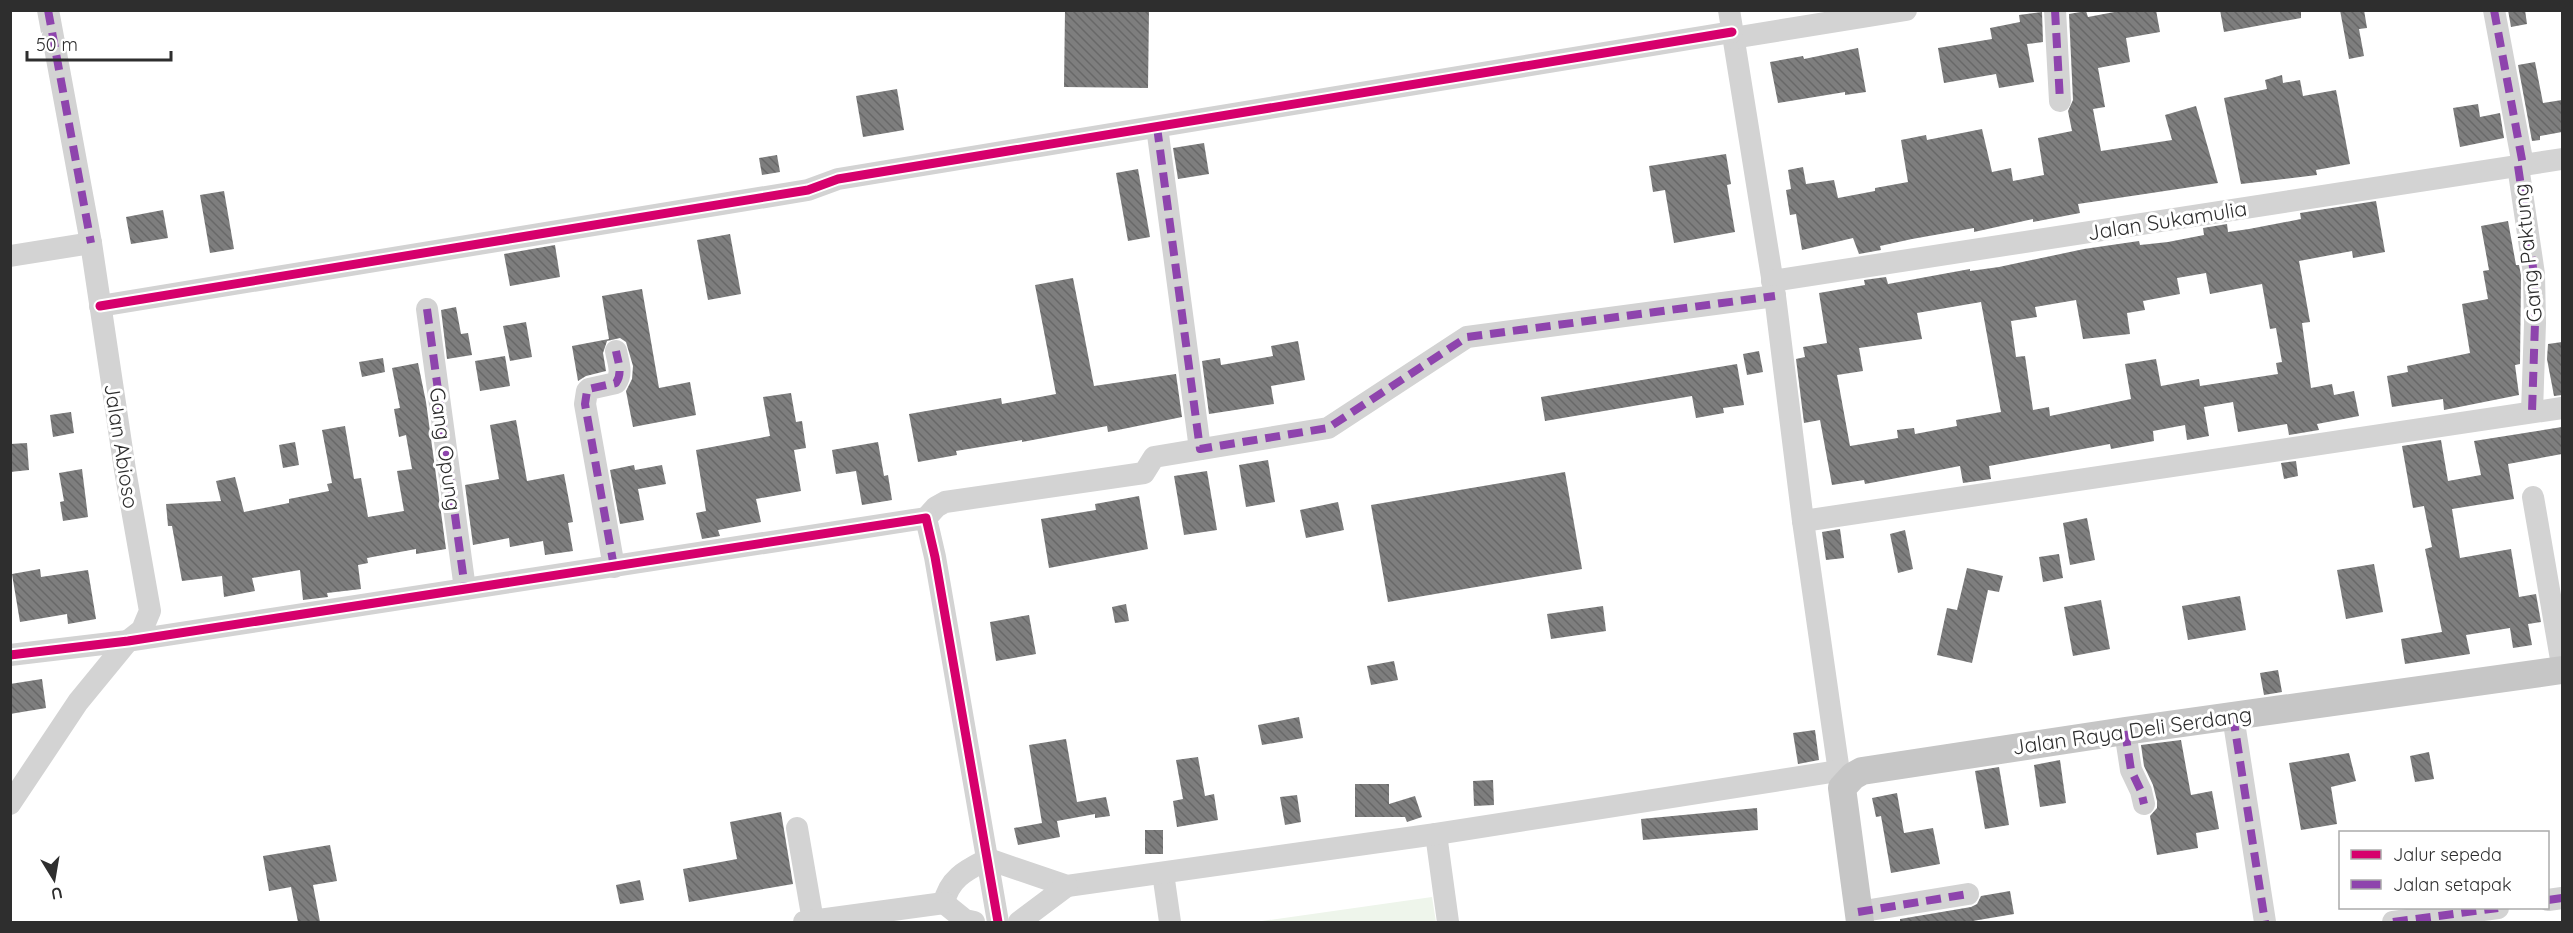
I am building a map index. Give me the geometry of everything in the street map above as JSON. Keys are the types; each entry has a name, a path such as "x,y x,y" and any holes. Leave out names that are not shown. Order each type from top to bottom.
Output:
{"main road":[{"name":"Jalan Raya Deli Serdang","path":"1840,779 1875,768 2562,670"},
{"path":"1840,779 1859,917"}],"street":[{"name":"Jalan Abioso","path":"10,804 78,702 110,643 142,630 150,611 125,470 91,243 48,10"},
{"path":"100,306 808,190 838,179 1157,127 1732,27 1906,10"},
{"path":"2055,10 2060,101"},
{"name":"Gang Paktung","path":"2494,10 2520,165 2534,274 2532,412"},
{"path":"944,903 946,892 963,871 988,859 1067,886 1840,779 1803,521 1774,288 1732,27"},
{"path":"1157,127 1200,450"},
{"name":"Jalan Sukamulia","path":"926,518 936,507 945,502 1144,473 1154,457 1328,428 1467,337 2562,159"},
{"path":"10,256 91,243"},
{"name":"Gang Opung","path":"427,309 465,589"},
{"path":"614,567 585,404 589,389 616,383 619,379 621,373 616,351"},
{"path":"1803,521 2562,408"},
{"path":"2533,497 2562,665"},
{"path":"10,655 110,643 926,518 935,557 998,922"},
{"path":"2233,716 2265,922"},
{"path":"2126,731 2131,770 2141,791 2144,804"},
{"path":"797,828 809,922 944,903 965,921 974,922"},
{"path":"1436,834 1448,922"},
{"path":"1163,873 1170,922"},
{"path":"1019,922 1067,886"},
{"path":"1859,917 1968,894"},
{"path":"2393,922 2490,909"}],"shaded area":[{"path":"1432,897 1436,922 1255,922"}],"building":[{"path":"1065,10 1149,10 1148,88 1064,87"},
{"path":"2125,10 2156,10 2160,32 2126,38 2130,62 2098,68 2105,107 2093,109 2101,151 2172,140 2165,115 2196,106 2218,183 2078,204 2080,213 2033,222 2033,219 1974,232 1974,228 1912,239 1880,246 1881,250 1859,254 1853,238 1802,250 1796,214 1790,215 1786,190 1791,189 1788,170 1803,167 1806,184 1834,180 1838,198 1875,191 1875,188 1908,182 1901,140 1926,135 1927,140 1982,129 1992,172 2011,168 2013,181 2044,175 2038,138 2072,131 2068,111 2073,100 2069,14 2086,11 2088,17"},
{"path":"2220,10 2301,10 2301,18 2224,32"},
{"path":"2340,10 2364,10 2367,28 2359,29 2364,56 2349,59"},
{"path":"2508,10 2525,10 2527,24 2511,27"},
{"path":"2042,12 2043,42 2027,44 2034,82 1999,88 1996,74 1944,83 1938,48 1992,39 1990,28 2020,22 2019,15"},
{"path":"1858,48 1866,92 1845,95 1845,92 1778,103 1770,62 1803,56 1804,59"},
{"path":"2535,62 2543,103 2562,100 2562,132 2540,136 2540,140 2532,141 2518,65"},
{"path":"2282,75 2283,83 2300,80 2303,96 2336,90 2350,164 2316,170 2317,175 2241,184 2224,98 2267,89 2265,80"},
{"path":"897,89 904,130 863,137 856,96"},
{"path":"2478,104 2480,117 2500,113 2504,138 2460,147 2453,108"},
{"path":"1204,143 1209,174 1178,179 1173,148"},
{"path":"1726,154 1731,184 1727,185 1735,232 1674,243 1665,190 1653,192 1649,166"},
{"path":"777,155 780,172 762,175 759,158"},
{"path":"1138,169 1150,237 1128,241 1116,173"},
{"path":"224,191 234,249 210,253 200,195"},
{"path":"2376,201 2385,252 2353,258 2352,251 2299,261 2310,322 2302,323 2311,388 2332,384 2334,395 2354,391 2359,416 2317,424 2319,430 2289,435 2287,424 2238,432 2233,402 2204,407 2209,436 2187,440 2185,425 2153,431 2154,441 2111,449 2110,444 1989,466 1991,479 1963,483 1960,466 1865,484 1864,480 1832,485 1820,420 1804,423 1796,359 1805,357 1803,347 1827,343 1819,293 1865,285 1864,280 1886,277 1888,284 1970,269 1970,271 1999,267 2084,249 2139,241 2140,245 2168,242 2204,235 2203,228 2227,224 2228,232 2249,229 2301,219 2300,213","holes":["2206,273 2210,294 2262,284 2270,329 2276,328 2282,362 2276,363 2278,374 2200,386 2199,379 2161,386 2156,359 2125,364 2131,399 2050,416 2049,407 2033,410 2025,356 2016,357 2011,321 2037,317 2035,307 2076,300 2083,339 2130,334 2127,313 2145,310 2143,301 2180,294 2177,278","1981,302 2001,412 1956,420 1957,426 1915,434 1914,428 1897,430 1898,438 1850,446 1837,375 1863,371 1859,348 1922,339 1917,313"]},
{"path":"163,210 168,238 131,244 126,217"},
{"path":"2508,221 2516,265 2519,265 2521,275 2520,364 2515,365 2519,395 2444,410 2443,399 2392,407 2387,376 2408,372 2407,366 2470,353 2462,304 2488,299 2483,271 2489,270 2481,226"},
{"path":"730,234 741,294 708,300 697,240"},
{"path":"555,245 560,277 510,286 504,254"},
{"path":"1073,278 1094,386 1176,374 1182,417 1108,432 1107,426 1022,442 1022,440 956,451 957,455 918,462 909,414 1001,398 1002,404 1056,394 1035,285"},
{"path":"642,289 659,388 690,382 696,415 633,427 626,391 632,379 633,366 626,342 620,338 607,341 603,353 606,371 586,376 578,381 572,346 609,339 602,296"},
{"path":"456,307 461,334 468,333 472,355 447,359 441,310"},
{"path":"526,322 532,357 510,361 503,326"},
{"path":"1298,341 1305,380 1271,386 1274,404 1209,414 1202,361 1220,358 1221,365 1273,356 1271,346"},
{"path":"2562,342 2562,395 2554,396 2547,359 2548,344"},
{"path":"1759,351 1763,372 1747,375 1743,354"},
{"path":"505,356 510,386 480,391 475,361"},
{"path":"383,358 385,372 362,377 359,362"},
{"path":"418,363 426,402 446,549 416,554 416,549 367,558 368,563 358,565 361,589 327,593 328,597 303,600 300,570 252,578 255,591 224,597 222,576 182,581 172,526 168,526 166,504 221,501 216,481 235,477 244,512 289,503 289,499 329,491 327,484 332,483 322,430 345,426 354,479 361,478 368,517 404,511 397,471 412,469 406,435 399,437 394,409 400,408 392,368"},
{"path":"1737,364 1744,405 1723,408 1724,413 1696,418 1692,396 1545,421 1541,397"},
{"path":"791,393 796,422 802,421 806,448 794,450 801,491 756,499 761,522 718,530 720,536 702,539 696,513 706,511 696,450 770,436 763,397"},
{"path":"71,412 74,433 53,437 50,415"},
{"path":"516,420 527,481 564,474 573,522 568,523 573,551 545,555 543,541 510,547 509,538 473,545 465,485 499,479 490,425"},
{"path":"2562,427 2562,454 2508,464 2514,499 2452,509 2460,558 2511,549 2519,597 2536,594 2541,622 2528,624 2532,645 2513,648 2510,628 2466,635 2470,654 2405,664 2401,639 2442,632 2425,549 2432,547 2424,506 2413,508 2402,446 2441,440 2448,481 2481,475 2474,441"},
{"path":"295,442 299,465 283,468 279,445"},
{"path":"878,442 884,476 888,475 892,500 862,505 856,471 836,474 832,450"},
{"path":"27,443 29,470 10,472 10,444"},
{"path":"1268,460 1275,502 1246,507 1239,465"},
{"path":"2296,461 2298,476 2284,479 2281,463"},
{"path":"634,465 635,470 662,465 666,484 638,489 644,520 620,524 610,470"},
{"path":"82,469 88,517 63,521 60,502 64,501 59,473"},
{"path":"1207,471 1217,530 1184,535 1174,476"},
{"path":"1565,472 1582,569 1388,602 1371,505"},
{"path":"1139,496 1148,549 1049,568 1041,519 1096,510 1095,504"},
{"path":"1338,502 1344,530 1306,538 1300,510"},
{"path":"2087,518 2095,560 2070,565 2063,523"},
{"path":"1840,529 1844,558 1826,560 1822,532"},
{"path":"1905,530 1913,569 1898,573 1890,534"},
{"path":"2059,554 2063,578 2043,582 2039,557"},
{"path":"2374,564 2383,612 2346,619 2337,570"},
{"path":"1967,568 2003,576 1999,592 1988,590 1972,663 1937,655 1947,608 1957,610"},
{"path":"40,569 41,577 88,570 96,619 68,624 67,614 20,622 12,574"},
{"path":"2240,596 2246,630 2188,640 2182,606"},
{"path":"2101,600 2110,649 2073,656 2064,607"},
{"path":"1126,604 1129,621 1115,623 1112,607"},
{"path":"1603,606 1606,631 1551,639 1547,614"},
{"path":"1029,615 1036,654 996,661 990,622"},
{"path":"1394,661 1398,680 1371,685 1367,666"},
{"path":"2278,670 2282,692 2264,695 2260,673"},
{"path":"42,679 46,708 10,714 10,684"},
{"path":"1299,717 1303,738 1262,745 1258,725"},
{"path":"1815,730 1819,760 1798,764 1793,733"},
{"path":"1066,739 1077,802 1106,797 1110,816 1095,818 1095,814 1057,821 1060,837 1018,845 1014,828 1042,823 1029,745"},
{"path":"2181,740 2191,795 2212,791 2219,829 2196,833 2198,848 2157,855 2150,816 2157,808 2157,801 2153,785 2144,766 2141,745"},
{"path":"2429,752 2434,779 2415,782 2410,756"},
{"path":"2349,753 2356,781 2331,787 2337,824 2301,830 2289,763"},
{"path":"1198,757 1205,796 1214,794 1218,820 1177,827 1173,801 1183,799 1176,760"},
{"path":"2060,760 2066,803 2040,807 2034,765"},
{"path":"1999,767 2009,825 1985,829 1975,771"},
{"path":"1493,780 1494,805 1474,806 1473,781"},
{"path":"1355,784 1389,784 1389,804 1415,796 1422,817 1407,822 1405,817 1355,817"},
{"path":"1897,793 1904,833 1933,828 1940,864 1891,873 1881,816 1876,817 1872,798"},
{"path":"1297,795 1301,822 1285,825 1280,797"},
{"path":"1757,808 1758,830 1643,840 1641,819"},
{"path":"781,812 793,884 689,902 683,869 737,859 730,822"},
{"path":"1145,830 1163,830 1163,854 1145,854"},
{"path":"330,845 337,881 313,885 320,922 298,922 291,887 269,891 263,856"},
{"path":"640,880 644,900 620,904 616,885"},
{"path":"2010,891 2014,914 1967,922 1900,922 1900,919 1971,907 1977,904 1981,896"}],"marked path":[{"path":"48,10 91,243"},
{"path":"2055,10 2060,101"},
{"path":"2494,10 2523,165"},
{"path":"1157,127 1200,449 1328,428 1467,337 1775,296"},
{"path":"2518,166 2534,274 2532,412"},
{"path":"427,309 465,589"},
{"path":"614,567 585,404 589,389 616,383 620,371 616,351"},
{"path":"2233,716 2265,922"},
{"path":"2125,731 2131,770 2141,791 2144,804"},
{"path":"1858,912 1968,894"},
{"path":"2549,900 2562,898"},
{"path":"2393,922 2490,909"}],"cycle path":[{"path":"100,306 808,190 838,179 1732,32"},
{"path":"10,655 128,641 926,518 935,557 998,922"}]}
